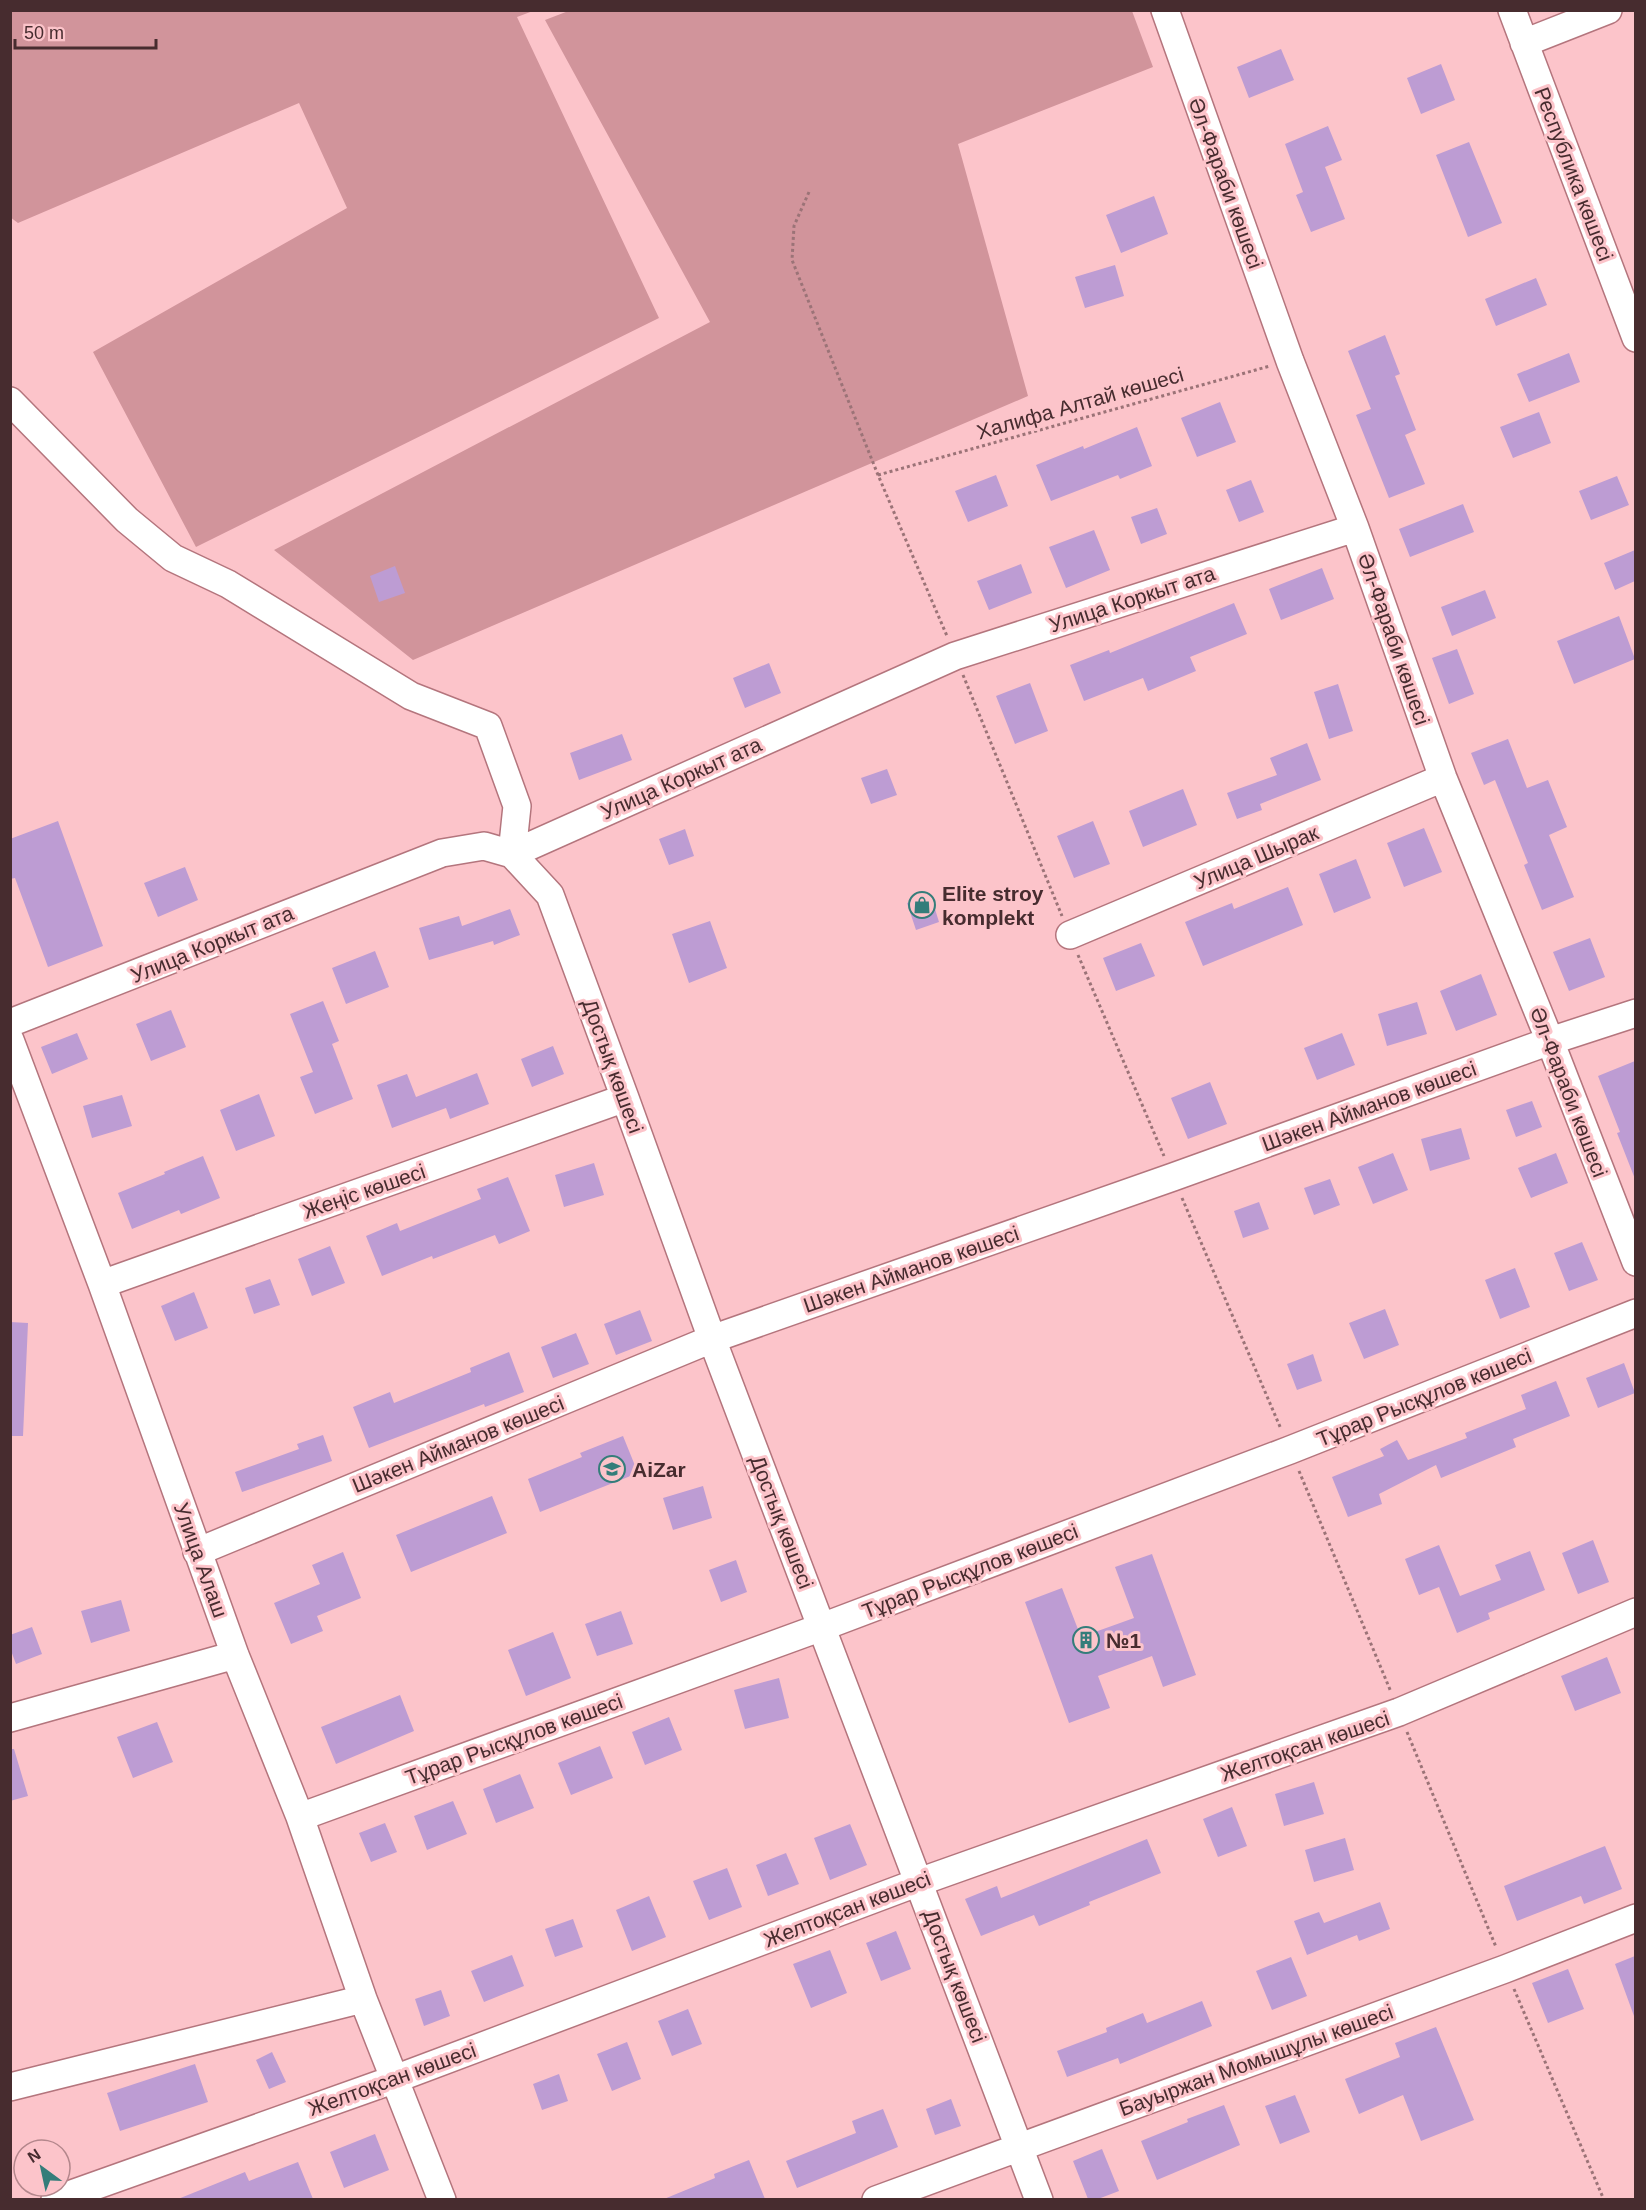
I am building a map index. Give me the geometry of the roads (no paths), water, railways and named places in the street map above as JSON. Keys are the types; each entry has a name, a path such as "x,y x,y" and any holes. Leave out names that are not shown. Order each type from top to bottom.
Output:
{"street":[{"name":"Әл-Фараби көшесі","path":"1165,10 1290,360 1355,528 1443,778 1550,1041 1635,1262"},
{"name":"Республика көшесі","path":"1512,10 1635,338"},
{"path":"1524,43 1608,10"},
{"path":"10,401 127,520 173,558 228,584 411,696 488,726 517,806 512,854"},
{"name":"Улица Коркыт ата","path":"10,1023 442,853 484,846 512,854 955,656 1355,528"},
{"name":"Улица Шырак","path":"1070,935 1443,778"},
{"name":"Достық көшесі","path":"512,854 549,895 626,1098 711,1340 1039,2199"},
{"name":"Шәкен Айманов көшесі","path":"197,1552 711,1340 1550,1041 1635,1013"},
{"name":"Улица Алаш","path":"10,1040 102,1284 235,1655 300,1817 363,1999 442,2199"},
{"name":"Жеңіс көшесі","path":"102,1284 626,1098"},
{"name":"Тұрар Рысқұлов көшесі","path":"300,1817 822,1627 1290,1450 1635,1313"},
{"name":"Желтоқсан көшесі","path":"55,2199 395,2079 918,1882 1399,1712 1635,1611"},
{"path":"10,1718 235,1655"},
{"name":"Бауыржан Момышұлы көшесі","path":"876,2199 1505,1969 1635,1918"},
{"path":"10,2087 363,1999"}],"place":[{"name":"Elite stroy komplekt","path":"922,905"},
{"name":"AiZar","path":"612,1469"},
{"name":"№1","path":"1086,1640"}]}
